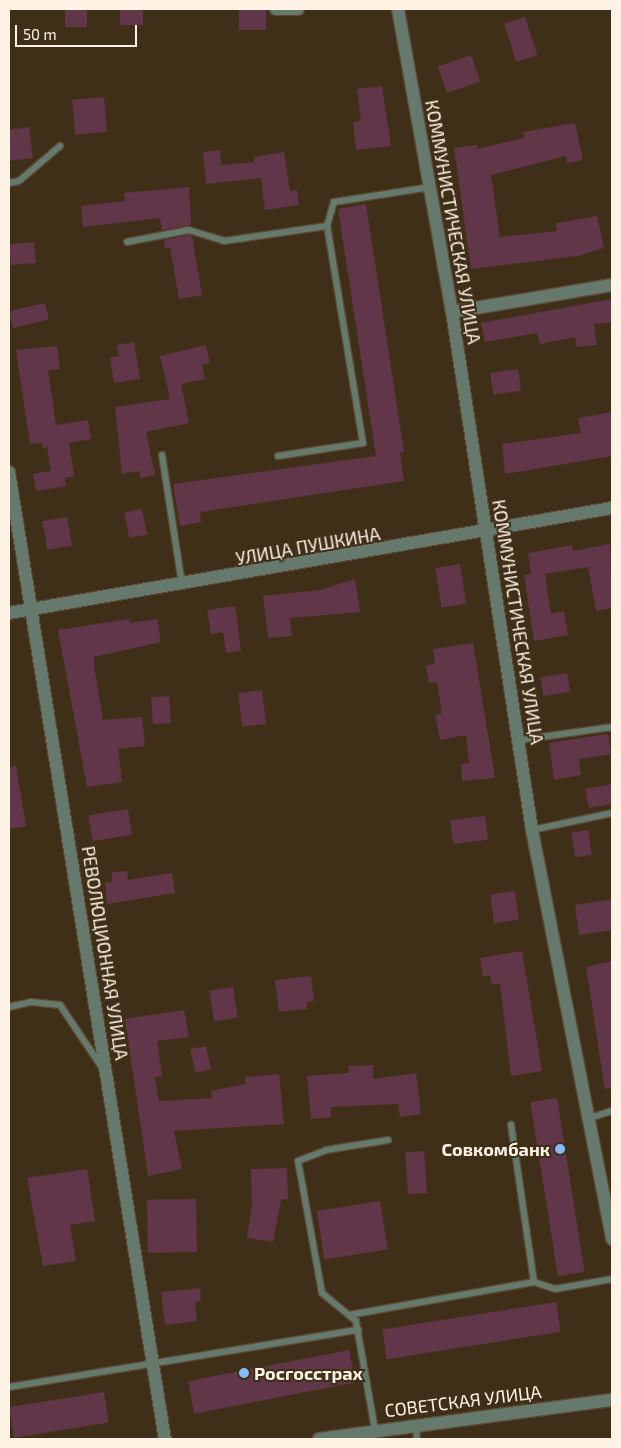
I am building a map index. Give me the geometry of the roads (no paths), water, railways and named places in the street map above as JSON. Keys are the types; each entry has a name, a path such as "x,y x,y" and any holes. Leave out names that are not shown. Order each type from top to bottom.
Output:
{"street":[{"path":"276,9 298,9"},
{"name":"КОММУНИСТИЧЕСКАЯ УЛИЦА","path":"398,9 452,312 484,532 520,740 532,830 590,1118 612,1240"},
{"path":"452,312 612,285"},
{"name":"РЕВОЛЮЦИОННАЯ УЛИЦА","path":"9,472 107,1075 151,1364 165,1439"},
{"name":"УЛИЦА ПУШКИНА","path":"9,613 182,586 612,508"},
{"name":"СОВЕТСКАЯ УЛИЦА","path":"319,1439 612,1400"}],"lane":[{"path":"9,183 20,181 60,146"},
{"path":"278,456 363,443 327,226 334,202 431,187"},
{"path":"127,242 189,230 224,241 327,226"},
{"path":"162,455 182,586"},
{"path":"520,740 612,727"},
{"path":"532,830 612,813"},
{"path":"9,1007 30,1002 60,1005 107,1075"},
{"path":"590,1118 612,1111"},
{"path":"511,1125 534,1282"},
{"path":"376,1430 358,1330 349,1315 322,1293 298,1161 326,1150 388,1140"},
{"path":"349,1315 534,1282 555,1289 612,1279"},
{"path":"9,1387 358,1330"},
{"path":"416,1425 417,1439"}],"place":[{"name":"Совкомбанк","path":"560,1149"},
{"name":"Росгосстрах","path":"244,1373"}]}
